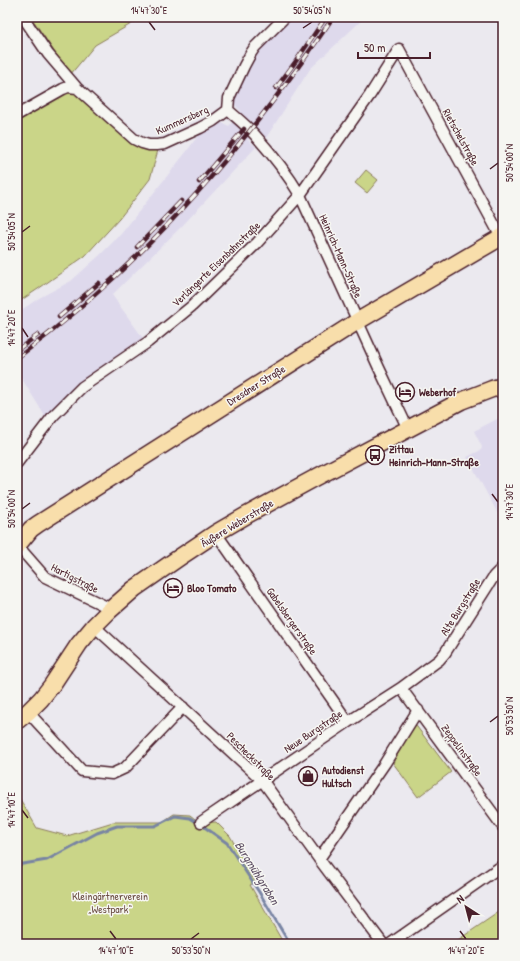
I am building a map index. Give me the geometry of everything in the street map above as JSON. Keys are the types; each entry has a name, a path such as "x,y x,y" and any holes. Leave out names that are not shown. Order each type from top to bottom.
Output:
{"main road":[{"name":"Dresdner Straße","path":"17,545 31,529 38,524 358,321 502,236"},
{"name":"Äußere Weberstraße","path":"23,716 41,700 79,644 94,626 134,589 180,557 216,533 315,478 461,401 503,386"}],"street":[{"name":"Kummersberg","path":"23,17 48,54 76,88 131,136 142,143 149,145 165,144 213,121 228,110"},
{"path":"228,110 229,98 251,53 285,17"},
{"name":"Verlängerte Eisenbahnstraße","path":"17,463 53,416 82,387 148,342 192,306 257,242 300,194 370,95 399,49"},
{"name":"Rietschelstraße","path":"399,49 502,236"},
{"path":"17,114 63,89 68,87 76,88"},
{"name":"Heinrich-Mann-Straße","path":"228,110 254,134 273,155 300,194 408,429"},
{"name":"Gabelsbergerstraße","path":"216,533 348,722"},
{"name":"Hartigstraße","path":"17,545 45,577 105,606 109,611"},
{"name":"Alte Burgstraße","path":"439,660 494,576 503,567"},
{"name":"Pescheckstraße","path":"94,626 262,780 383,944"},
{"name":"Neue Burgstraße","path":"201,822 348,722 401,688 439,660"},
{"name":"Zeppelinstraße","path":"401,688 503,827"},
{"path":"23,716 82,771 112,774 125,768 183,707"},
{"path":"319,859 385,763 418,710"},
{"path":"390,944 503,865"}],"shaded area":[{"path":"290,17 365,17 310,69 266,138 256,130 248,140 256,147 183,225 112,295 143,338 74,386 47,419 17,371 17,313 39,298 71,281 100,255 121,234 202,130 218,121 229,126 241,111 233,103 242,78 255,57"},
{"path":"503,416 503,523 467,457 481,450 482,447 474,431"}],"green space":[{"path":"31,17 143,17 95,45 70,75"},
{"path":"74,91 139,147 158,150 150,179 119,219 85,256 17,303 17,120 66,92"},
{"path":"366,170 378,180 367,193 355,183"},
{"path":"414,723 451,772 418,797 393,763"},
{"name":"Kleingärtnerverein „Westpark“","path":"17,794 37,828 67,836 113,822 162,822 174,814 190,815 200,823 216,822 230,836 256,882 250,885 284,944 17,944"},
{"path":"499,912 503,918 503,944 452,944"}],"waterway":[{"name":"Burgmühlgraben","path":"17,865 47,860 97,833 117,826 155,826 175,816 190,818 227,843 291,944"}],"railway":[{"path":"276,88 326,17"},
{"path":"17,358 52,331 118,274 180,211 210,178 266,110 333,17"},
{"path":"199,182 244,129"},
{"path":"137,247 181,201"},
{"path":"59,317 99,283"},
{"path":"17,350 38,335"}],"place":[{"name":"Weberhof","path":"405,392"},
{"name":"Zittau Heinrich-Mann-Straße","path":"375,455"},
{"name":"Bloo Tomato","path":"173,588"},
{"name":"Autodienst Hultsch","path":"308,776"}]}
